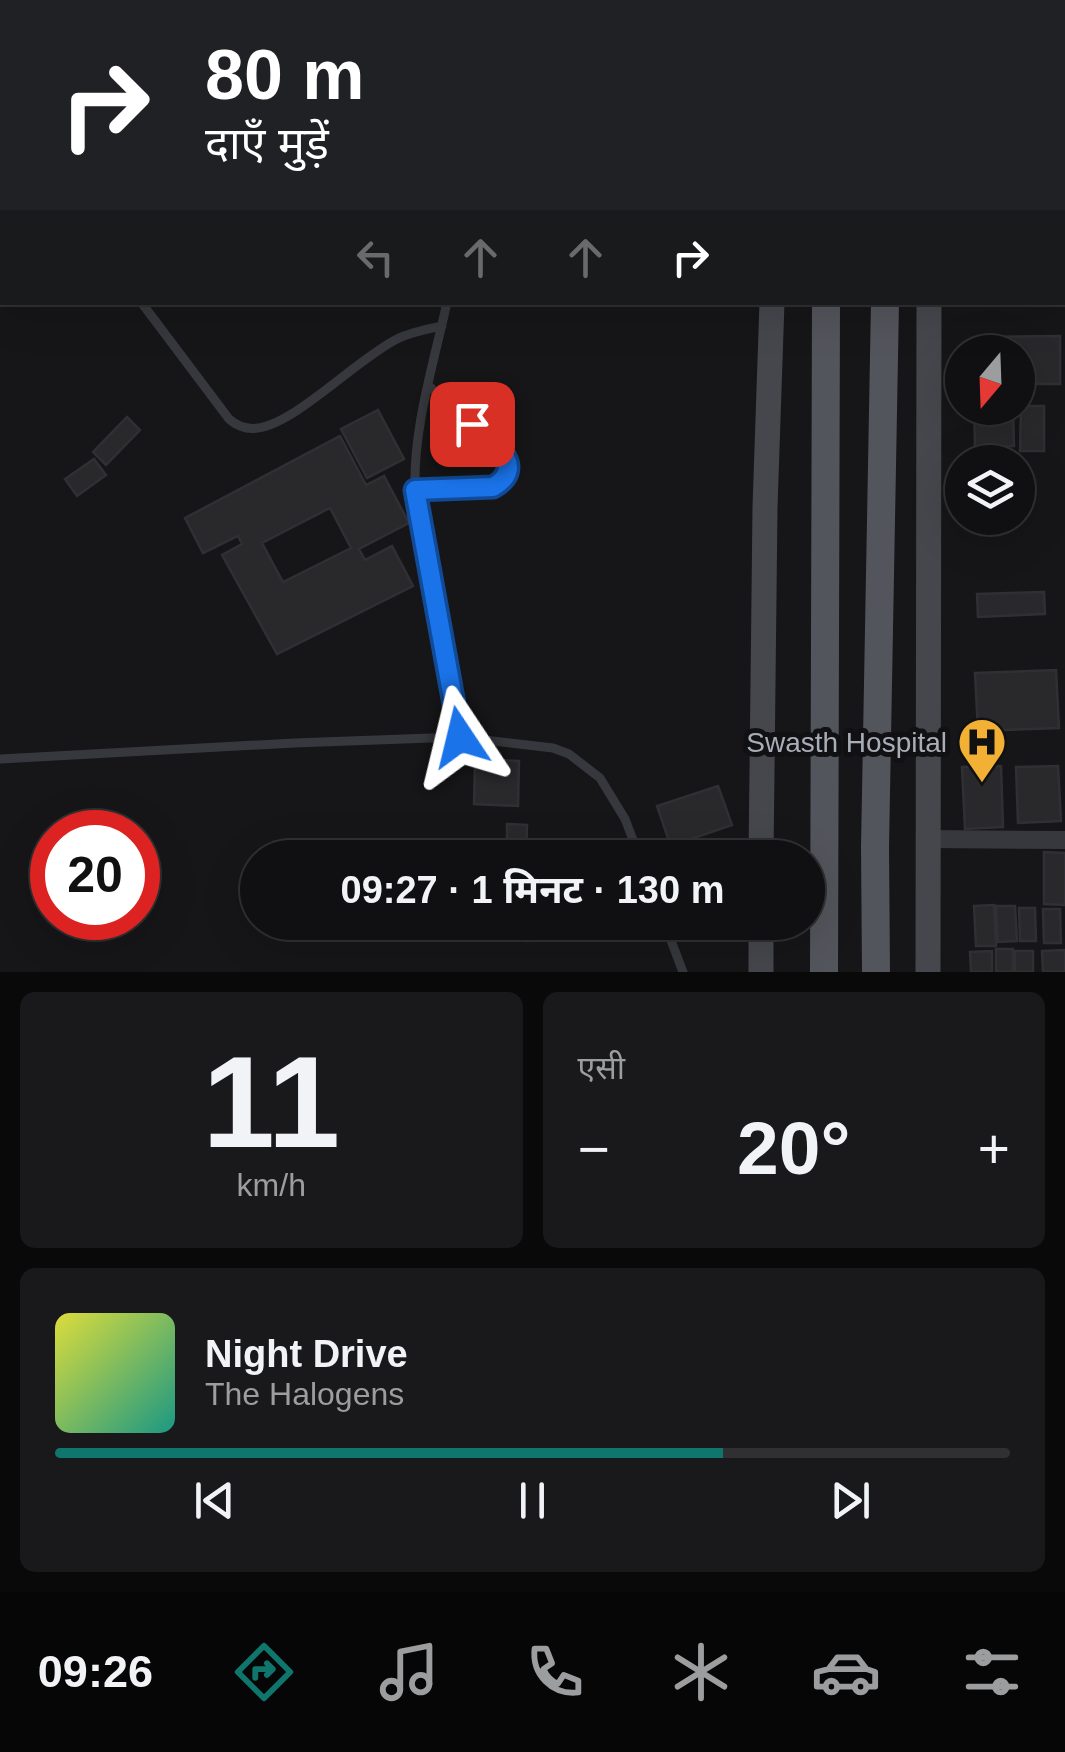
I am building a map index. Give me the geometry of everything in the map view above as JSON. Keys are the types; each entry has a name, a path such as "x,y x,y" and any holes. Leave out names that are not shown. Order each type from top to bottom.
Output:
{"main road":[{"path":"824,972 826,305"},
{"path":"876,972 885,305"}],"street":[{"path":"761,840 772,305"},
{"path":"928,305 928,972"},
{"path":"927,839 1065,840"},
{"path":"760,972 761,940"}],"lane":[{"path":"143,305 229,419 249,428 285,418 396,340 442,326"},
{"path":"446,305 414,458 415,490 460,737"},
{"path":"415,490 493,487 504,481 508,470 503,453 429,386"},
{"path":"0,759 460,737 553,748 569,754 608,788 633,840"},
{"path":"671,940 683,972"}],"building":[{"path":"1035,336 1060,336 1060,384 1035,384"},
{"path":"1035,406 1044,406 1044,451 1035,451 1035,445 1020,445 1021,425 1035,425"},
{"path":"378,410 404,459 367,478 341,429"},
{"path":"127,417 140,430 106,465 93,452"},
{"path":"974,425 1013,425 1014,445 975,445"},
{"path":"340,436 366,485 384,476 409,523 359,549 365,560 392,546 413,586 277,654 222,555 242,544 238,536 203,553 185,518","holes":["330,508 351,548 283,582 262,543"]},
{"path":"94,459 106,475 77,496 65,479"},
{"path":"1044,592 1045,614 978,617 977,594"},
{"path":"1056,670 1059,728 978,731 975,673"},
{"path":"475,759 519,761 518,806 474,804"},
{"path":"1001,766 1003,827 965,829 962,767"},
{"path":"1058,766 1061,821 1018,823 1016,767"},
{"path":"718,786 732,825 691,840 669,840 657,806"},
{"path":"507,824 527,825 527,840 507,840"},
{"path":"1044,852 1065,853 1065,905 1044,904"},
{"path":"994,905 996,946 976,946 974,906"},
{"path":"996,906 1015,906 1017,941 998,942"},
{"path":"1019,908 1035,908 1036,941 1020,941"},
{"path":"1043,909 1060,909 1061,943 1044,943"},
{"path":"996,949 1013,949 1013,972 996,972"},
{"path":"1065,950 1065,972 1043,972 1042,951"},
{"path":"992,951 992,972 971,972 970,952"},
{"path":"1015,951 1033,951 1033,972 1015,972"}],"place":[{"name":"Swasth Hospital","path":"982,784"}],"route":[{"path":"460,737 415,490 493,487 504,481 508,470 503,453 472,424"}]}
